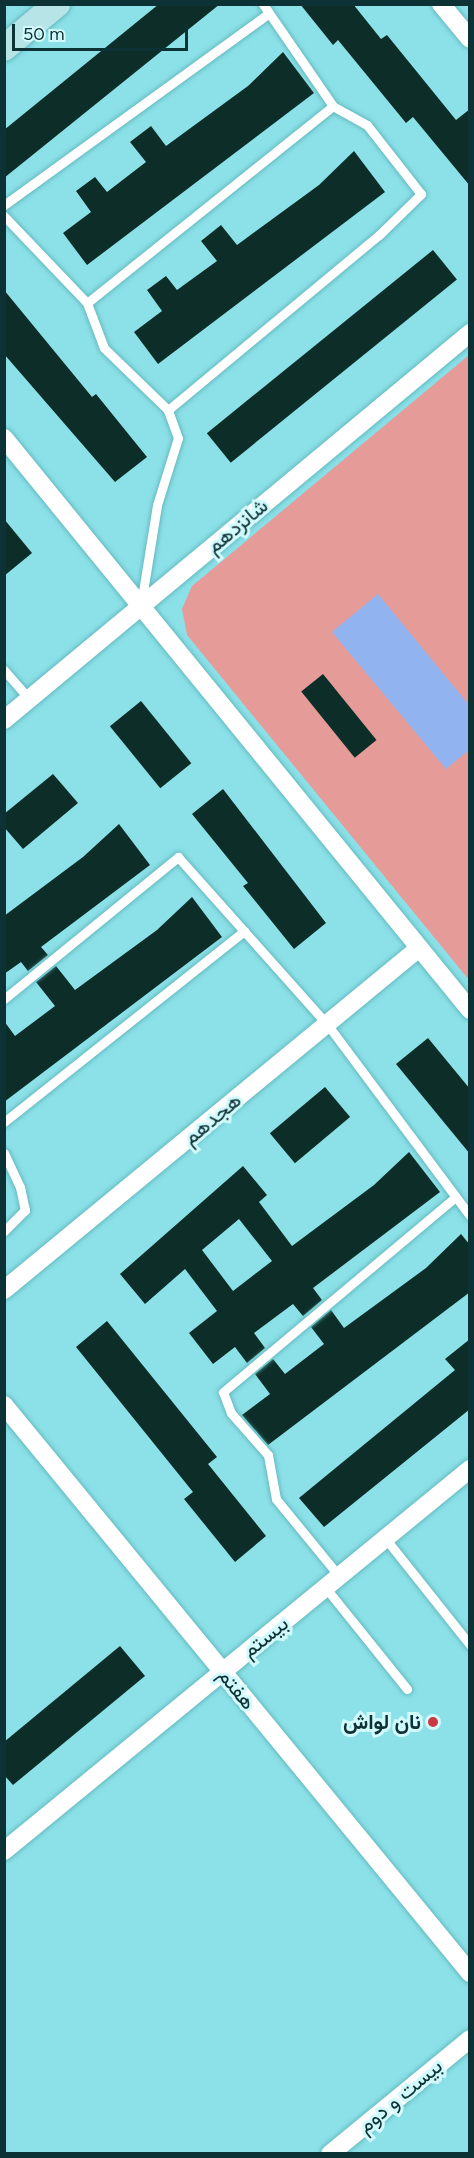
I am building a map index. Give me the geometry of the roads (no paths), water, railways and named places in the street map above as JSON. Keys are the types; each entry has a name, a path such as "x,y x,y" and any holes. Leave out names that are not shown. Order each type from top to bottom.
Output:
{"main road":[{"path":"4,48 57,4"}],"street":[{"path":"441,4 470,39"},
{"name":"شانزدهم","path":"4,720 470,333"},
{"path":"4,438 470,1010"},
{"name":"هجدهم","path":"7,1282 419,948"},
{"name":"هفتم","path":"4,1405 470,1973"},
{"name":"بیستم","path":"4,1851 470,1469"},
{"name":"بیست و دوم","path":"330,2154 470,2039"}],"lane":[{"path":"4,205 266,9 333,106 367,125 421,194 379,234 168,410"},
{"path":"87,303 333,106"},
{"path":"4,216 87,303 104,348 168,410 178,438 157,505 141,606"},
{"path":"4,670 29,699"},
{"path":"4,999 178,857 327,1024 470,1216"},
{"path":"4,1122 244,931"},
{"path":"4,1153 20,1187 25,1210 4,1231"},
{"path":"407,1689 276,1499 268,1455 231,1413 223,1392 455,1197"},
{"path":"384,1538 470,1645"}],"water":[{"path":"378,594 469,705 469,750 446,769 332,632"}],"place":[{"name":"نان لواش","path":"433,1722"}]}
